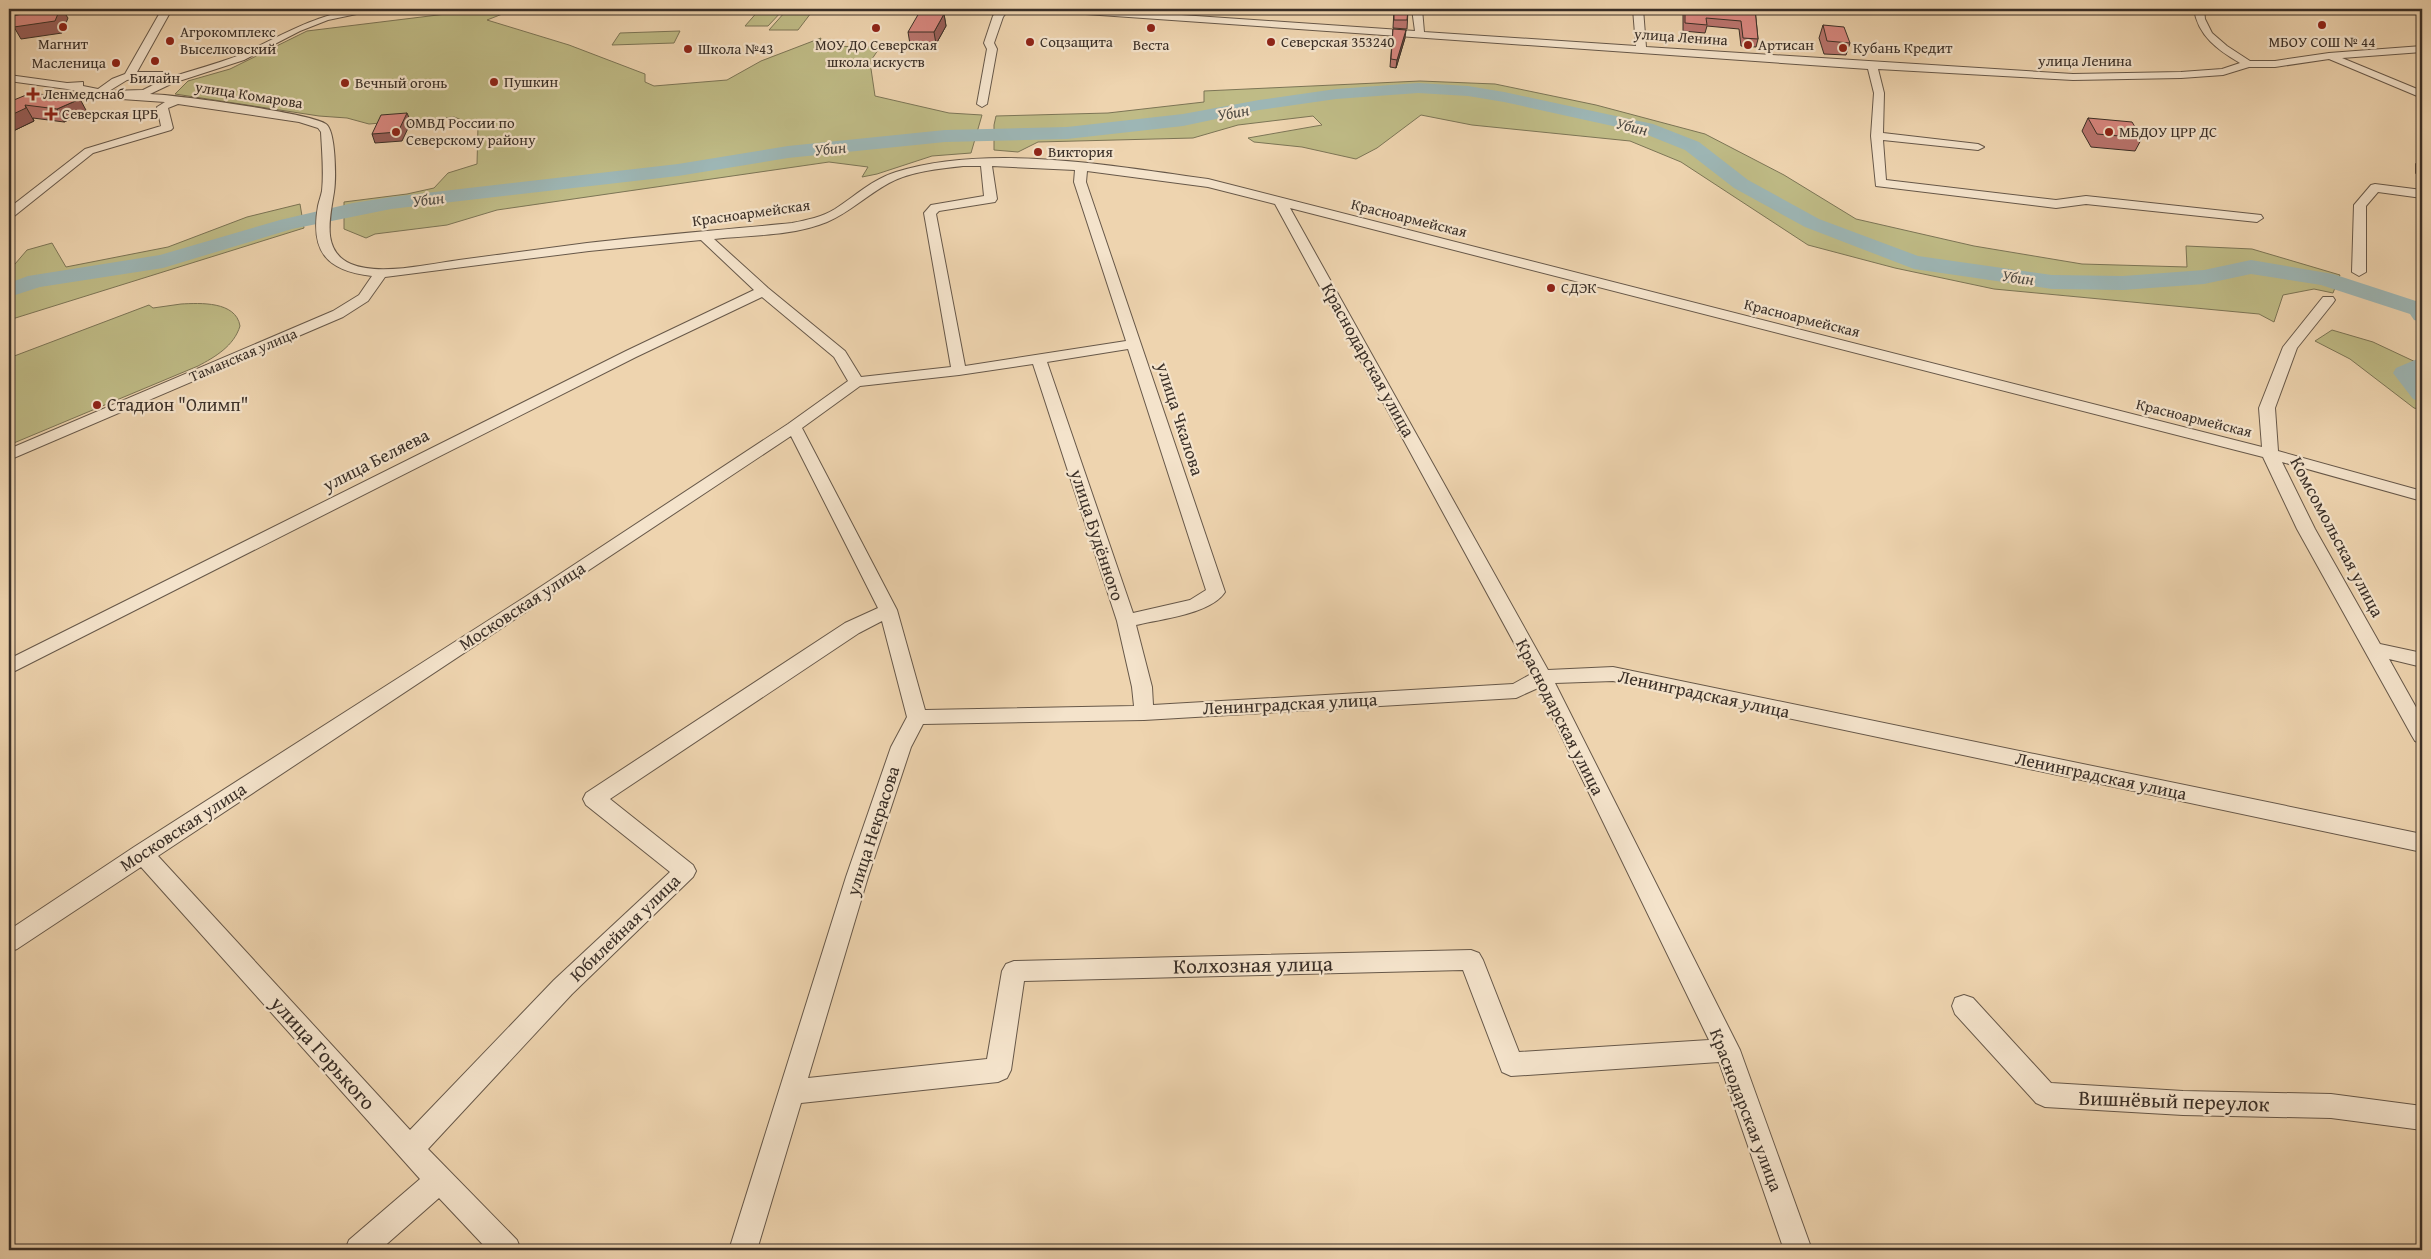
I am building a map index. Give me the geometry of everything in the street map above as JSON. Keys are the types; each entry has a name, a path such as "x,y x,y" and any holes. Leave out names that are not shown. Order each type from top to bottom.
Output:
{"street":[{"path":"107,95 102,91 109,83 125,78 167,9"},
{"path":"154,74 165,75 164,89 240,58 297,28 351,10 368,9"},
{"path":"982,104 992,49 990,43 998,16 1004,9"},
{"name":"улица Ленина","path":"1057,9 1420,36 1872,66 2073,77 2181,75 2223,72 2248,64 2275,64 2330,56 2422,49"},
{"path":"1417,9 1420,36"},
{"path":"1638,9 1641,50"},
{"path":"2199,9 2199,21 2213,40 2248,64"},
{"path":"2330,56 2422,95"},
{"path":"1872,66 1879,93 1877,136 1880,183 2056,204 2086,200 2257,218"},
{"path":"67,86 214,67"},
{"path":"9,78 67,86 107,95"},
{"name":"улица Комарова","path":"107,95 124,96 164,89 177,100 301,119 322,126 327,132 329,144 328,191 324,206 322,236 330,255 346,267 380,273"},
{"path":"9,214 89,151 167,128 162,106 177,100"},
{"path":"1877,136 1978,147"},
{"path":"959,371 930,213 935,208 991,199 986,162"},
{"name":"Красноармейская","path":"380,273 589,247 792,227 821,220 838,212 885,180 925,167 986,162 1081,167 1208,183 2270,454 2422,496"},
{"path":"2422,164 2422,173"},
{"name":"улица Чкалова","path":"1081,167 1080,182 1216,592 1196,605 1126,621"},
{"path":"2359,272 2360,205 2374,188 2422,194"},
{"name":"Краснодарская улица","path":"1281,203 1542,677 1727,1050 1798,1250"},
{"path":"705,237 762,291 840,354 856,382 959,371 1135,344"},
{"name":"Таманская улица","path":"9,455 338,314 360,302 371,292 380,273"},
{"name":"улица Беляева","path":"9,666 631,354 762,291"},
{"name":"Комсомольская улица","path":"2328,300 2290,346 2283,364 2267,408 2270,454 2306,529 2376,650 2422,736"},
{"name":"улица Будённого","path":"1039,359 1126,621 1142,687 1144,713"},
{"name":"Московская улица","path":"9,942 794,426 856,382"},
{"path":"794,426 888,610 917,717"},
{"name":"Юбилейная улица","path":"410,1149 564,987 685,871 594,799 852,628 888,610"},
{"path":"2376,650 2422,660"},
{"name":"Ленинградская улица","path":"917,717 1144,713 1516,691 1542,677 1613,674 2422,843"},
{"name":"улица Некрасова","path":"743,1250 793,1092 857,877 901,747 917,717"},
{"name":"улица Горького","path":"142,853 410,1149 506,1250"},
{"name":"Колхозная улица","path":"793,1092 998,1070 1014,971 1471,960 1511,1064 1727,1050"},
{"name":"Вишнёвый переулок","path":"1964,1006 2045,1094 2183,1103 2331,1106 2422,1118"},
{"path":"359,1250 440,1179"}],"shaded area":[{"path":"487,9 510,11 487,20 569,45 645,74 645,82 654,86 727,80 761,61 821,38 818,46 880,47 870,62 875,96 949,113 982,115 971,153 932,156 862,177 868,167 829,162 497,210 447,225 375,234 366,238 344,229 344,202 407,194 434,188 448,173 477,164 478,126 454,117 369,124 347,118 319,116 175,94 188,81 230,69 307,31"},
{"path":"760,9 783,10 768,26 745,26"},
{"path":"785,12 811,13 798,30 769,30"},
{"path":"680,31 674,43 612,45 620,33"},
{"path":"1420,81 1495,84 1596,105 1705,134 1784,175 1856,219 1974,246 2082,264 2187,267 2186,246 2252,249 2340,275 2333,293 2314,289 2283,295 2274,322 2259,314 1994,289 1895,268 1808,245 1681,162 1630,141 1472,125 1421,115 1377,148 1356,159 1302,147 1254,142 1248,138 1322,125 1313,116 1238,125 1193,138 1038,142 1018,152 994,150 996,116 1108,113 1204,102 1204,91"},
{"path":"300,204 304,228 9,320 9,271 27,250 52,243 66,267 168,247 247,217"},
{"path":"181,304 216,305 232,312 240,326 229,345 198,366 9,445 9,358 149,305 153,308"},
{"path":"2332,330 2373,342 2422,365 2422,410 2414,408 2350,359 2315,341"}],"building":[{"path":"49,9 60,9 55,21 14,27 12,16"},
{"path":"1685,9 1755,9 1758,39 1743,38 1741,21 1706,18 1707,25 1685,23"},
{"path":"1394,10 1408,10 1407,20 1394,20"},
{"path":"919,13 944,14 934,32 908,32"},
{"path":"1823,25 1844,27 1850,43 1827,41"},
{"path":"1393,29 1406,30 1397,60 1391,59"},
{"path":"31,93 80,99 57,109 25,105 26,108 9,116 9,102"},
{"path":"407,113 398,132 372,134 381,115"},
{"path":"2088,118 2132,122 2142,138 2097,134"}],"waterway":[{"name":"Убин","path":"9,290 36,281 163,261 287,224 353,209 391,203 678,170 788,152 945,136 1067,133 1183,120 1259,105 1336,94 1369,90 1418,88 1468,91 1504,97 1646,128 1692,146 1741,184 1812,223 1914,262 2052,282 2123,283 2204,277 2251,267 2325,279 2420,310 2422,315"},
{"name":"Убин","path":"2422,364 2405,373 2422,394"}],"place":[{"name":"МБОУ СОШ № 44","path":"2322,25"},
{"name":"Магнит","path":"63,27"},
{"name":"МОУ ДО Северская школа искуств","path":"876,28"},
{"name":"Веста","path":"1151,28"},
{"name":"Агрокомплекс Выселковский","path":"170,41"},
{"name":"Соцзащита","path":"1030,42"},
{"name":"Северская 353240","path":"1271,42"},
{"name":"Артисан","path":"1748,45"},
{"name":"Кубань Кредит","path":"1843,48"},
{"name":"Школа №43","path":"688,49"},
{"name":"Билайн","path":"155,61"},
{"name":"Масленица","path":"116,63"},
{"name":"Пушкин","path":"494,82"},
{"name":"Вечный огонь","path":"345,83"},
{"name":"Ленмедснаб","path":"33,94"},
{"name":"Северская ЦРБ","path":"51,114"},
{"name":"ОМВД России по Северскому району","path":"396,132"},
{"name":"МБДОУ ЦРР ДС","path":"2109,132"},
{"name":"Виктория","path":"1038,152"},
{"name":"СДЭК","path":"1551,288"},
{"name":"Стадион \"Олимп\"","path":"97,405"}]}
